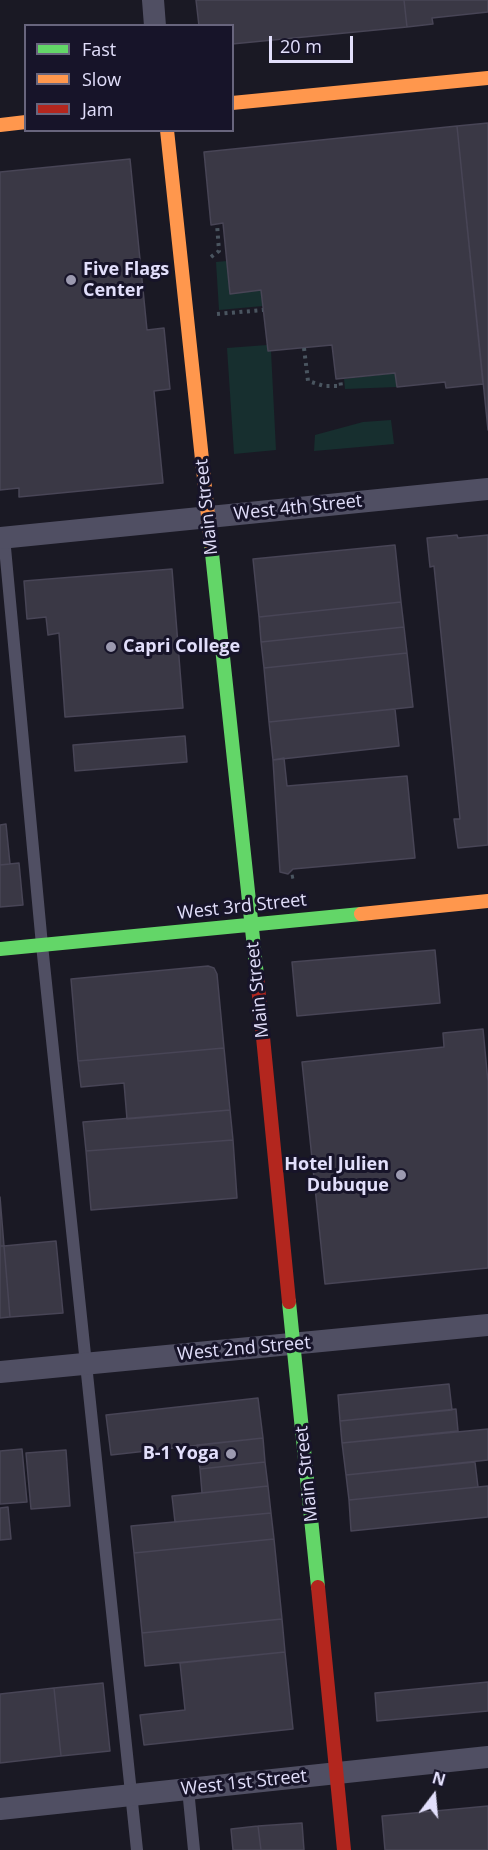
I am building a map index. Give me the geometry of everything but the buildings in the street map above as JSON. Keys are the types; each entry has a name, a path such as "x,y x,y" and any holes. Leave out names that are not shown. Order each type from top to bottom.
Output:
{"street":[{"path":"153,0 155,24"},
{"path":"234,103 488,78"},
{"path":"0,125 24,122"},
{"name":"Main Street","path":"166,132 251,924 344,1850"},
{"name":"West 4th Street","path":"2,538 488,489"},
{"name":"West 3rd Street","path":"0,949 488,901"},
{"name":"West 2nd Street","path":"0,1372 488,1326"},
{"name":"West 1st Street","path":"0,1809 488,1757"}],"lane":[{"path":"2,538 42,945 137,1850"},
{"path":"188,1789 194,1850"}],"path":[{"path":"210,258 219,251 217,224"},
{"path":"216,314 263,310"},
{"path":"304,348 308,381 324,386 341,386 340,379"}],"green space":[{"path":"227,261 230,293 261,290 263,306 219,310 216,262"},
{"path":"267,345 268,351 271,351 276,450 234,454 227,348"},
{"path":"395,373 397,387 345,389 344,379"},
{"path":"391,420 394,444 314,451 315,435 363,422"}],"traffic: fast":[{"path":"211,544 257,976"},
{"path":"0,949 361,914"},
{"path":"289,1302 318,1587"}],"traffic: slow":[{"path":"234,103 488,78"},
{"path":"0,125 24,122"},
{"path":"167,132 211,544"},
{"path":"361,914 488,901"}],"traffic: jam":[{"path":"257,976 289,1302"},
{"path":"318,1587 344,1850"}],"place":[{"name":"Five Flags Center","path":"71,280"},
{"name":"Capri College","path":"111,647"},
{"name":"Hotel Julien Dubuque","path":"401,1175"},
{"name":"B-1 Yoga","path":"231,1454"}]}
